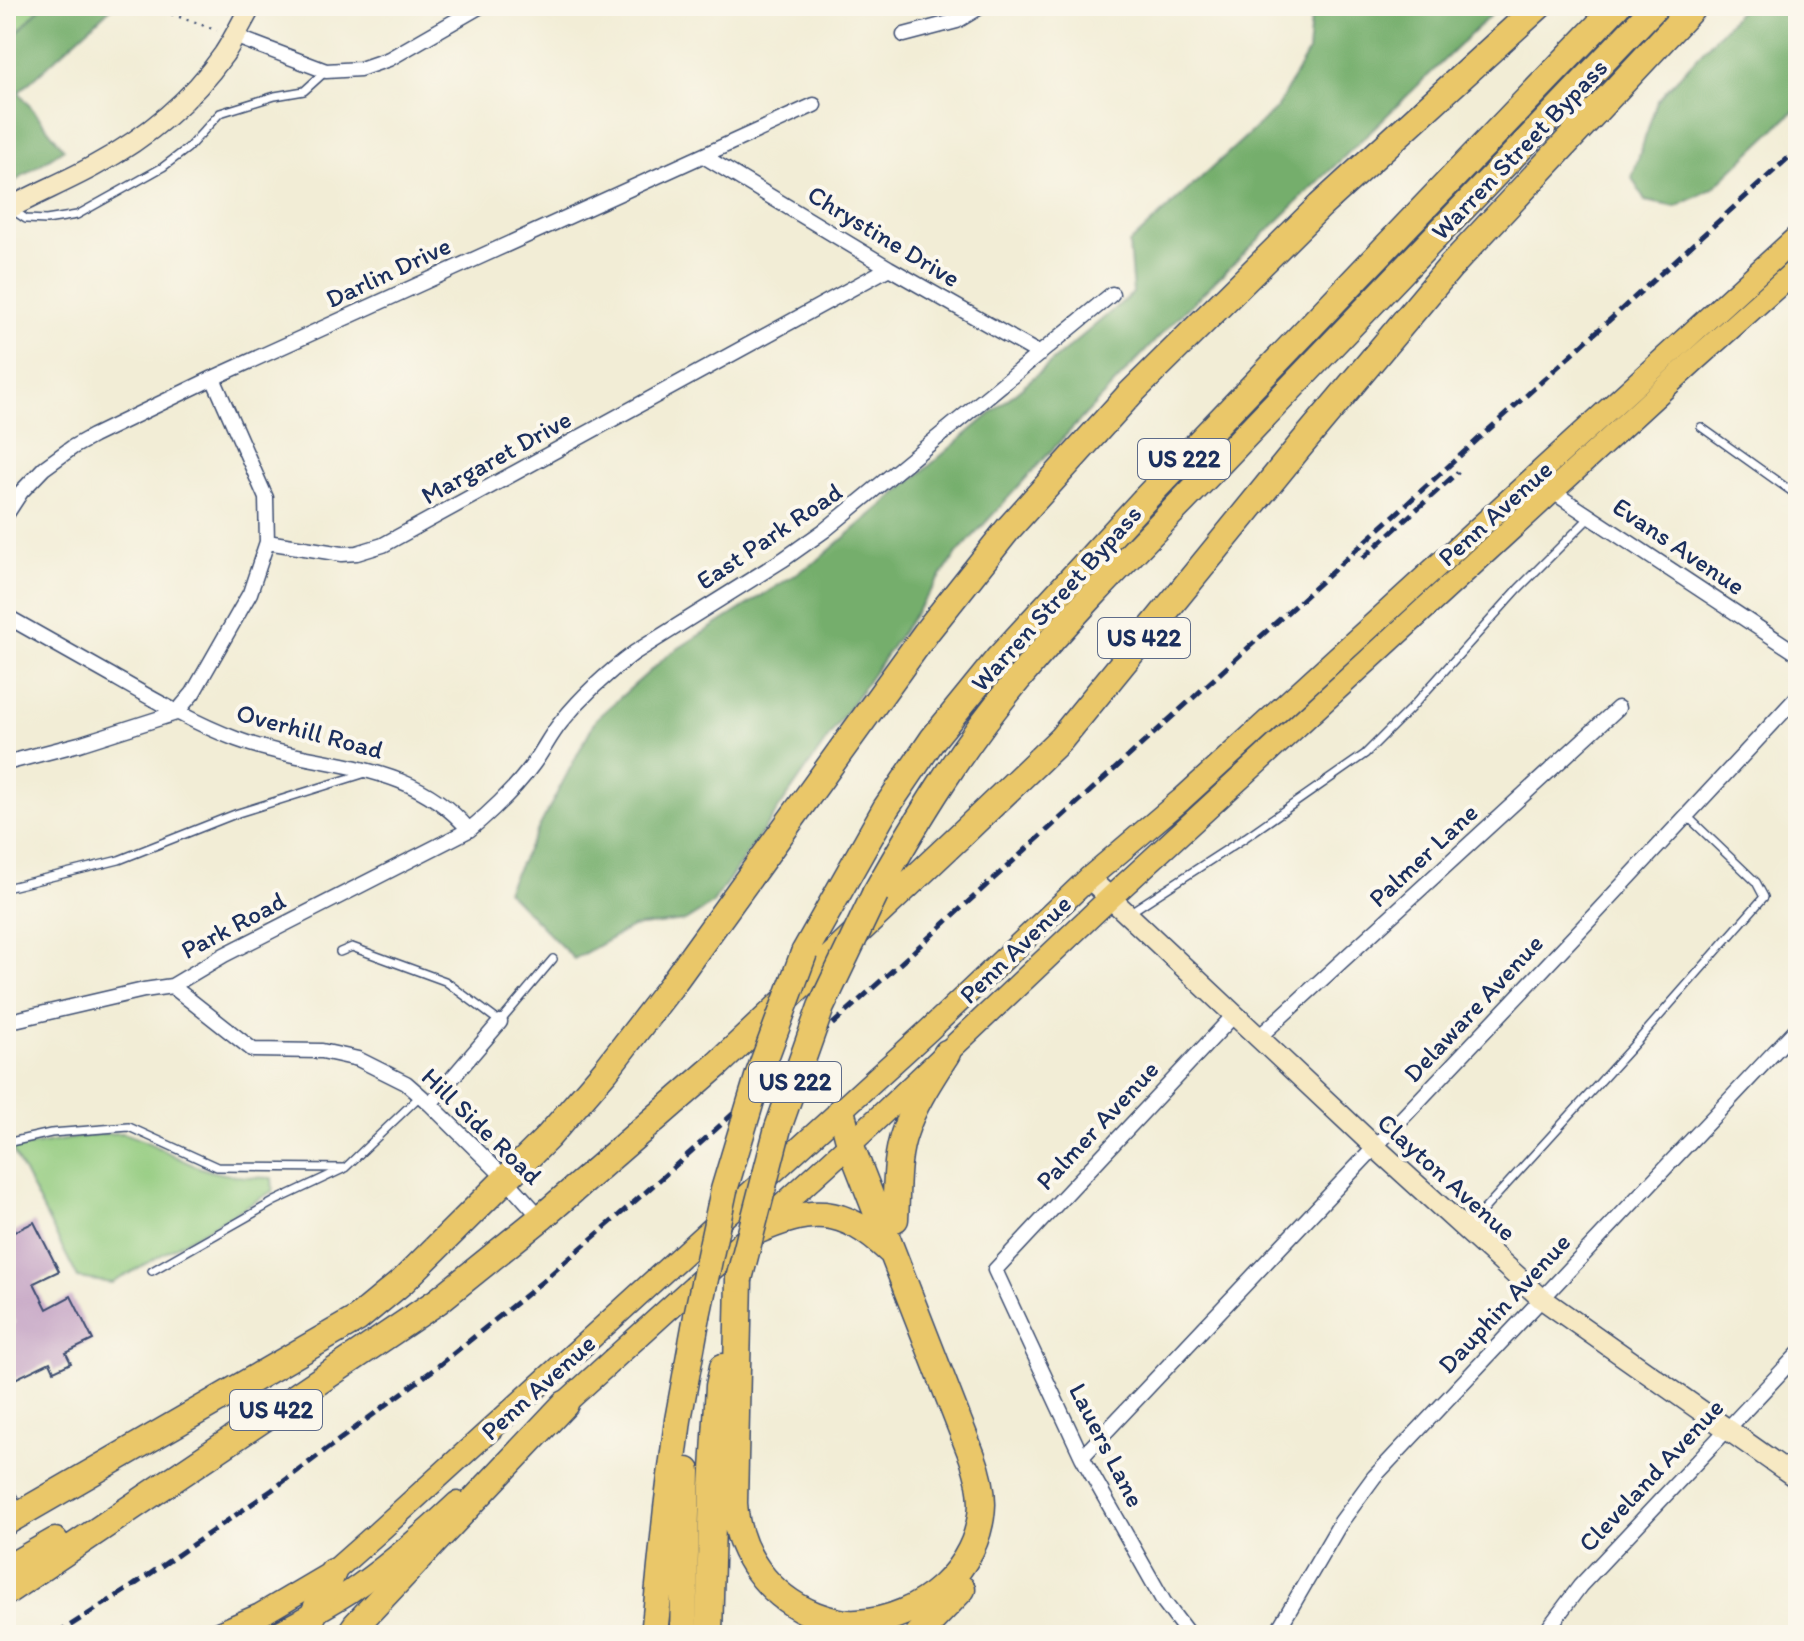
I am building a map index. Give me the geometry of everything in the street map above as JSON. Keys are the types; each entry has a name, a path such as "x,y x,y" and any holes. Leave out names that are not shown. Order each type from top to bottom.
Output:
{"highway":[{"name":"US 422","path":"14,1517 357,1319 403,1281 548,1137 606,1070 928,630 1009,528 1130,394 1309,217 1539,6"},
{"name":"Warren Street Bypass","path":"697,1316 724,1190 759,1074 804,953 886,808 933,739 999,658 1145,499 1617,6"},
{"name":"Warren Street Bypass","path":"739,1279 778,1128 821,1007 875,894 947,775 1019,678 1088,601 1656,6"},
{"name":"US 422","path":"6,1592 438,1301 541,1218 718,1064 1061,739 1451,266 1694,6"},
{"path":"895,1219 898,1159 905,1128 947,1053"},
{"path":"841,1110 895,1219 993,1470 997,1506 992,1536 983,1559 969,1581 918,1635"},
{"path":"739,1279 734,1503 735,1520 747,1553 761,1577 776,1592 801,1608 828,1619 854,1623 878,1620 919,1604 943,1587 969,1552 982,1505 978,1473 892,1253 856,1138"},
{"path":"752,1233 796,1217 834,1216 870,1232 892,1253"},
{"name":"US 222","path":"709,1635 719,1386 739,1279"},
{"path":"654,1635 678,1420 697,1316"},
{"name":"US 222","path":"683,1635 688,1435 697,1316"},
{"path":"349,1635 565,1404"},
{"path":"6,1569 115,1507 176,1478"},
{"path":"309,1624 333,1572"}],"main road":[{"name":"Penn Avenue","path":"214,1635 260,1615 333,1572 929,1030 1089,878 1192,789 1798,236"},
{"name":"Penn Avenue","path":"274,1635 309,1624 389,1563 451,1508 856,1138 1110,898 1798,268"}],"street":[{"path":"7,209 91,168 134,142 185,99 212,69 251,6"},
{"path":"234,36 326,71 360,69 389,59 481,6"},
{"path":"904,35 957,21 982,6"},
{"name":"Darlin Drive","path":"6,515 21,492 44,468 73,447 213,378 814,105"},
{"name":"Chrystine Drive","path":"705,157 889,268 1040,354"},
{"name":"Margaret Drive","path":"267,542 342,554 383,545 889,268"},
{"name":"East Park Road","path":"469,830 517,784 561,722 613,668 825,530 1112,294"},
{"path":"6,763 176,713 193,693 250,593 267,542 266,498 213,378"},
{"name":"Evans Avenue","path":"1535,476 1553,492 1798,654"},
{"name":"Overhill Road","path":"6,616 176,713 238,740 372,771 414,785 456,815 469,830"},
{"name":"Delaware Avenue","path":"1082,1457 1798,696"},
{"name":"Palmer Lane","path":"1259,1037 1618,708"},
{"name":"Park Road","path":"6,1022 172,986 224,955 469,830"},
{"name":"Clayton Avenue","path":"1089,878 1541,1298 1798,1479"},
{"name":"Hill Side Road","path":"172,986 253,1050 322,1051 358,1059 406,1083 505,1178 541,1218"},
{"name":"Palmer Avenue","path":"995,1270 1235,1014"},
{"path":"426,1100 500,1022"},
{"name":"Dauphin Avenue","path":"1275,1635 1341,1522 1367,1486 1798,1027"},
{"name":"Lauers Lane","path":"995,1270 1082,1457 1164,1602 1189,1635"},
{"name":"Cleveland Avenue","path":"1547,1635 1550,1626 1580,1586 1798,1354"}],"lane":[{"path":"7,209 26,219 46,220 77,215 163,167 188,148 220,113 275,96 304,91 326,71"},
{"path":"1701,427 1798,496"},
{"path":"1127,915 1365,754 1590,516"},
{"path":"6,888 119,860 238,813 372,771"},
{"path":"1466,1230 1764,897 1756,882 1686,814"},
{"path":"340,952 352,947 445,981 500,1022 553,959"},
{"path":"152,1271 275,1201 345,1168 426,1100"},
{"path":"6,1143 51,1133 129,1127 217,1167 345,1168"},
{"path":"6,1486 14,1517"}],"path":[{"path":"149,6 234,36"}],"green space":[{"path":"6,6 42,6 6,45"},
{"path":"42,6 113,6 19,92 64,149 6,187 6,45"},
{"path":"1312,6 1500,6 1173,322 956,555 712,904 685,921 632,927 574,959 506,890 596,719 668,655 818,560 1133,293 1129,244 1276,109 1308,52"},
{"path":"1744,6 1798,6 1798,107 1712,189 1676,207 1645,201 1632,178 1657,101"},
{"path":"122,1133 211,1171 272,1178 273,1191 112,1283 78,1278 12,1149"}],"building":[{"path":"34,1222 59,1271 34,1283 47,1309 71,1296 93,1340 66,1353 71,1363 54,1371 50,1362 13,1380 6,1365 6,1328 15,1323 6,1305 6,1236"}],"railway":[{"path":"55,1635 272,1490 437,1367 543,1281 914,951 1798,149"},
{"path":"1363,558 1458,472"}]}
